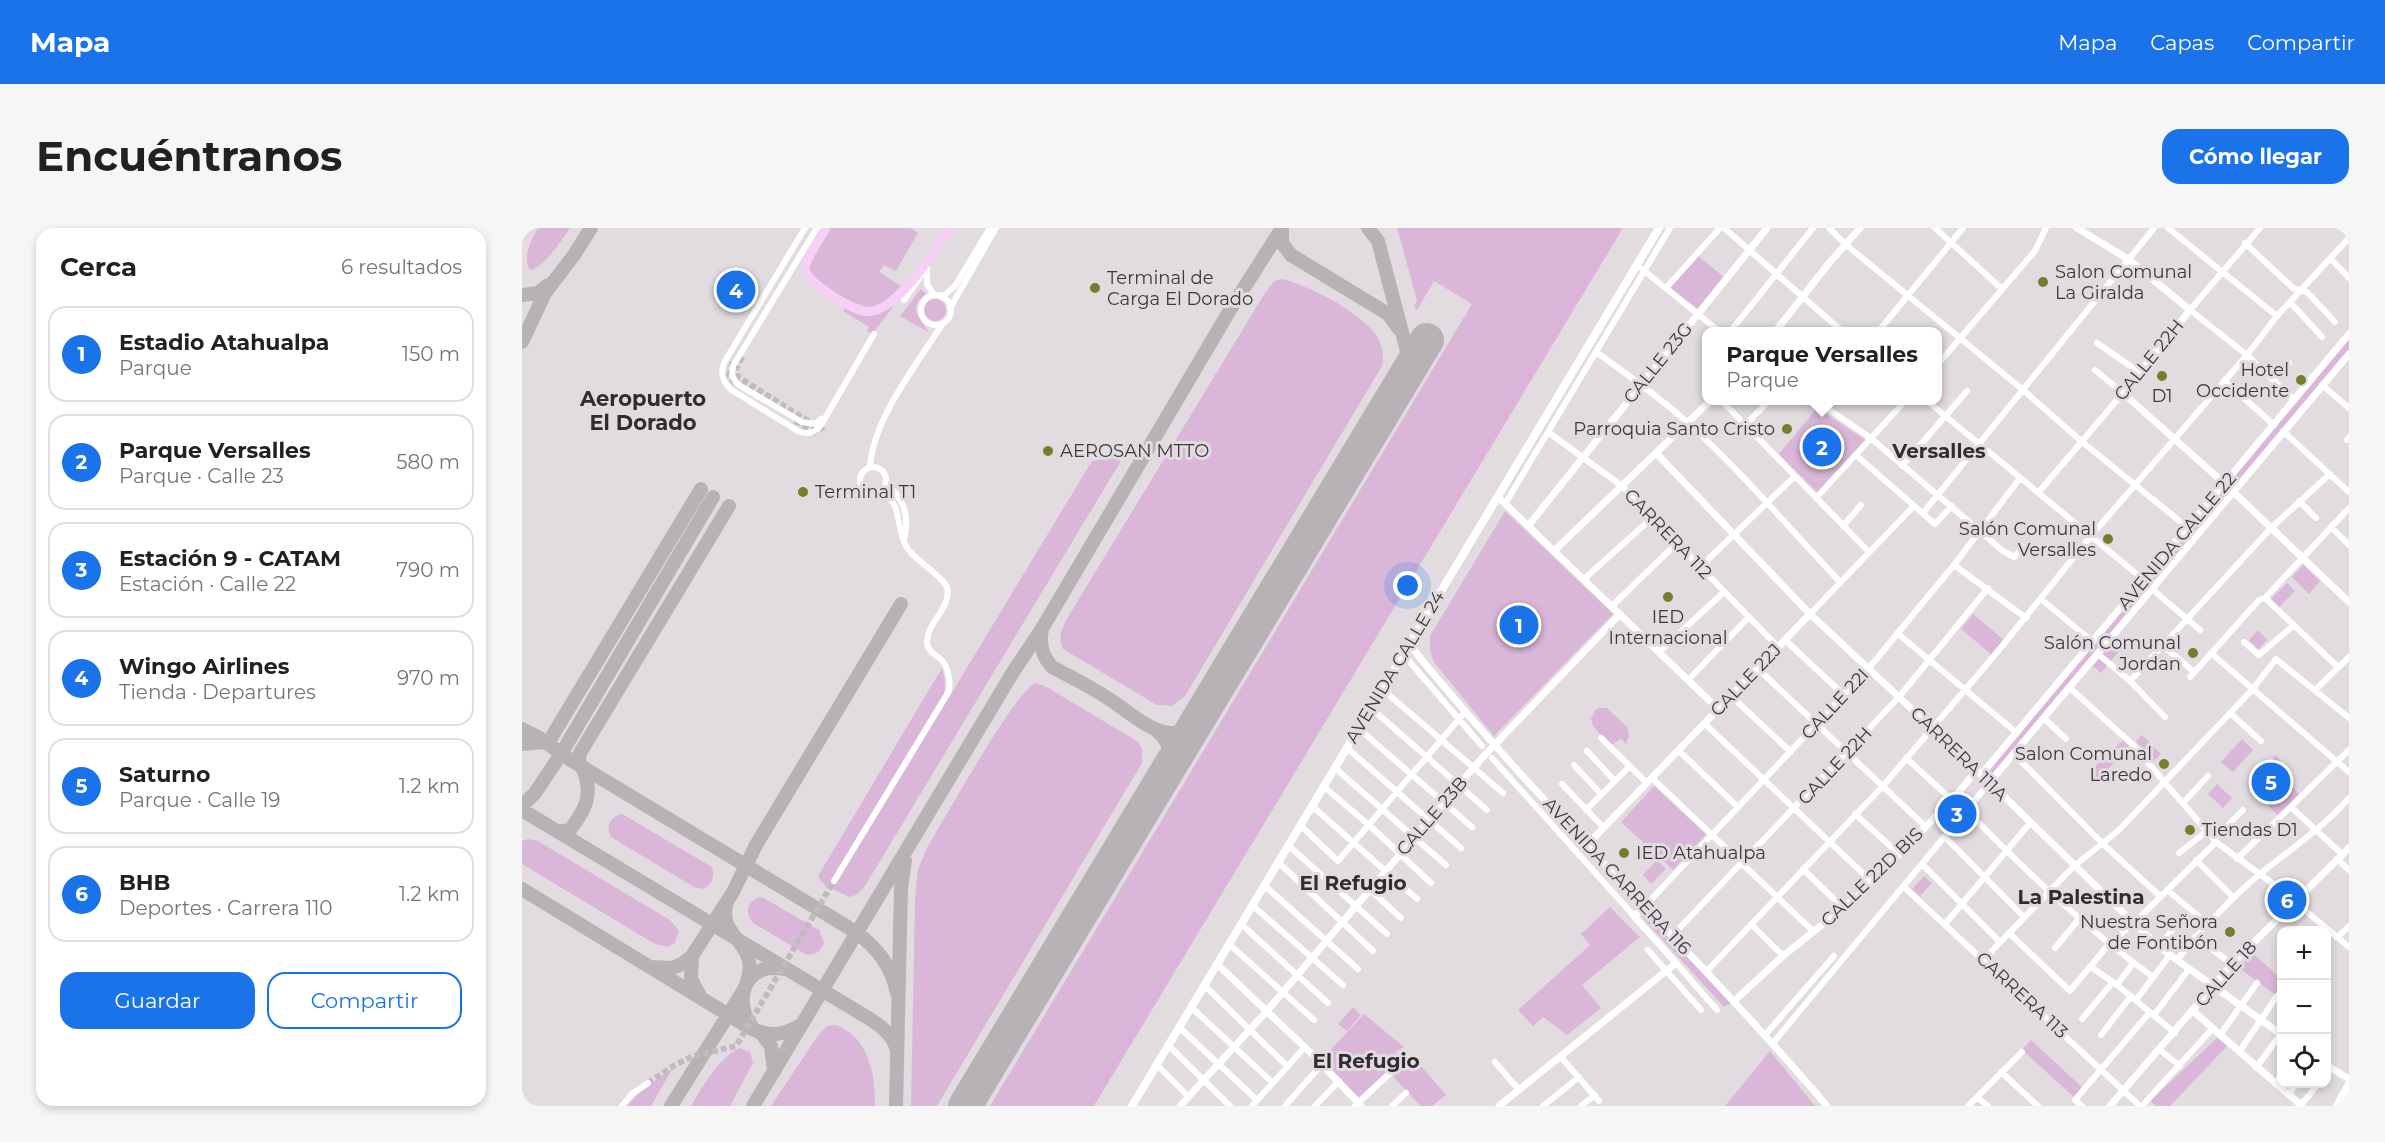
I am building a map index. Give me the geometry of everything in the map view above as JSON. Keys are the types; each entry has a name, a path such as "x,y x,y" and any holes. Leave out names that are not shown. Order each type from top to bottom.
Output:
{"main road":[{"path":"826,228 806,264 807,276 813,283 864,311 877,310 888,305 901,293 937,249 950,228"},
{"name":"AVENIDA CALLE 24","path":"1132,1106 1498,497 1640,268 1659,228"},
{"path":"2337,1106 2349,1084"}],"street":[{"path":"805,228 725,361 722,374 725,384 802,433 809,433 817,429 874,334"},
{"path":"817,228 733,366 732,375 737,384 804,424 816,424 828,410"},
{"path":"942,297 955,286 990,228"},
{"path":"884,487 873,493 862,488 860,475 870,467 873,447 883,421 926,348 949,317 950,309 996,228"},
{"path":"1505,504 1596,352 1640,268 1670,228"},
{"path":"1666,288 1722,228 1837,327"},
{"name":"CALLE 23G","path":"1528,526 1767,228"},
{"path":"1734,327 1813,228"},
{"path":"1829,228 1845,244 2187,527"},
{"path":"1779,327 1860,228"},
{"path":"1935,228 2002,289"},
{"path":"1882,327 1963,228"},
{"path":"1942,359 2034,251 2046,228"},
{"path":"2077,228 2128,259 2247,355 2294,400"},
{"path":"2089,235 2095,228"},
{"path":"1923,513 2154,228"},
{"path":"2168,228 2277,316"},
{"name":"CALLE 22H","path":"2038,493 2123,393 2256,229"},
{"path":"1706,972 1882,787 2026,618 2134,484 2247,355 2277,316 2349,238"},
{"path":"2246,243 2293,288 2307,292 2335,322"},
{"path":"904,300 937,249"},
{"path":"2331,259 2349,278"},
{"path":"927,267 927,284 934,295"},
{"path":"1640,268 1714,327"},
{"path":"926,348 930,336 928,323 922,316 921,307 926,299 934,295 942,297 949,304 950,309"},
{"path":"2290,302 2322,337"},
{"path":"928,323 936,325 943,323"},
{"name":"AVENIDA CALLE 22","path":"1979,772 2017,733 2349,334"},
{"path":"2097,343 2139,372"},
{"path":"1596,352 1688,423 1767,503 1840,582"},
{"name":"AVENIDA CALLE 22","path":"1989,783 2349,354"},
{"path":"2274,381 2289,363"},
{"path":"2095,370 2175,438 2349,602"},
{"path":"2224,380 2274,425"},
{"path":"2322,386 2349,408"},
{"path":"1902,466 1967,391"},
{"path":"1554,551 1706,405"},
{"path":"1726,405 1869,552"},
{"path":"1745,425 1765,405"},
{"path":"1824,405 1872,439 2003,551 2014,557 2023,547"},
{"path":"1816,498 1902,405"},
{"path":"1932,405 2144,580"},
{"path":"2283,431 2349,492"},
{"name":"CARRERA 112","path":"1548,432 1622,486 1778,647"},
{"name":"CARRERA 111A","path":"1656,453 1810,614 1933,728 2159,947 2277,1031"},
{"path":"1857,456 1935,524 1952,506"},
{"path":"834,881 949,691 949,678 945,665 930,651 927,642 946,602 947,587 907,547 900,532 894,502 884,487 884,472 879,468 870,467"},
{"path":"2130,681 2271,528 2330,474"},
{"path":"1701,567 1795,476"},
{"name":"CALLE 22I","path":"1634,916 1869,668 1954,565 2020,477"},
{"path":"1498,497 1718,709"},
{"path":"2299,501 2316,518"},
{"path":"1843,525 1861,506"},
{"name":"CALLE 22J","path":"1579,854 1914,506"},
{"path":"2162,645 2192,675 2259,600 2265,598 2349,508"},
{"path":"1584,579 1653,517"},
{"path":"2331,527 2349,545"},
{"path":"1612,606 1677,543"},
{"path":"1954,565 2026,618"},
{"name":"CALLE 22H","path":"1672,936 1743,864 1899,697 1988,588"},
{"path":"2152,589 2200,630"},
{"path":"1659,652 1724,592"},
{"path":"2265,598 2338,667"},
{"path":"2041,599 2092,642"},
{"name":"CALLE 23B","path":"1186,1102 1266,1012 1474,768 1620,614"},
{"path":"1688,680 1749,617"},
{"path":"2244,642 2259,655 2294,625"},
{"path":"1897,633 2017,733"},
{"path":"1785,640 1844,695"},
{"name":"AVENIDA CARRERA 116","path":"1409,644 1494,746 1773,1043 1827,1106"},
{"path":"2211,653 2349,772"},
{"path":"1403,654 1482,746"},
{"path":"2098,654 2130,681 2164,717"},
{"path":"2315,690 2349,657"},
{"path":"1984,959 2074,866 2103,844 2165,782 2252,690 2276,659 2349,718"},
{"path":"1757,668 1925,826"},
{"path":"2070,688 2132,744 2215,840 2295,902 2320,926"},
{"path":"1382,689 1503,793"},
{"path":"1731,696 1791,752"},
{"path":"1371,708 1487,810"},
{"path":"1300,825 1338,861 1465,712"},
{"path":"2230,713 2261,741"},
{"path":"2044,718 2066,739"},
{"path":"1704,723 1872,882"},
{"path":"1358,728 1472,827"},
{"path":"1601,738 1630,766 1650,780 1713,834 1814,932"},
{"path":"1347,748 1461,848"},
{"path":"1678,750 1738,807"},
{"path":"2237,859 2292,808 2349,750"},
{"path":"1587,751 1615,781"},
{"path":"2014,754 2103,844 2161,897"},
{"path":"1492,758 1717,1010"},
{"path":"1906,758 1952,800"},
{"path":"1574,765 1601,794"},
{"path":"1586,810 1630,766"},
{"path":"1335,768 1446,865"},
{"name":"CALLE 22D BIS","path":"1734,1001 1783,956 1872,882 1979,772"},
{"path":"1517,785 1525,777"},
{"path":"2183,803 2208,777"},
{"path":"1773,1043 1989,783"},
{"path":"1562,784 1604,828"},
{"path":"1323,786 1431,883"},
{"path":"2177,960 2234,898 2260,874 2317,830 2349,798"},
{"path":"1312,806 1417,900"},
{"path":"2292,808 2317,830 2349,870"},
{"path":"2009,933 2070,992 2109,944 2161,897 2243,810"},
{"path":"1967,811 2079,919 2153,977"},
{"path":"1855,814 1898,853"},
{"path":"1945,924 2030,823"},
{"path":"2179,853 2206,831"},
{"path":"1945,837 2024,917"},
{"path":"1288,844 1387,934"},
{"name":"CALLE 18","path":"2110,1106 2232,964 2349,848"},
{"path":"2196,860 2234,898"},
{"path":"1278,862 1373,951"},
{"path":"1922,864 2000,942"},
{"path":"1803,869 1843,908"},
{"path":"1264,885 1358,969"},
{"name":"CARRERA 113","path":"1903,886 2141,1106"},
{"path":"1369,889 1401,918"},
{"path":"2167,890 2208,924"},
{"path":"1252,905 1344,985"},
{"path":"2055,948 2079,919"},
{"path":"1241,924 1328,1003"},
{"path":"1751,924 1783,956"},
{"path":"2337,938 2349,926"},
{"path":"2159,947 2173,929"},
{"path":"2331,935 2349,947"},
{"path":"2196,938 2232,964"},
{"path":"1229,944 1314,1020"},
{"path":"1648,950 1701,1010"},
{"path":"2101,1035 2170,955"},
{"path":"1765,1035 1834,956"},
{"path":"1499,1106 1676,963"},
{"path":"2082,1019 2133,963"},
{"path":"1217,964 1305,1047 1339,1081 1358,1105 1406,1058"},
{"path":"2091,967 2115,983 2175,1033"},
{"path":"2082,1106 2075,1100 2189,969"},
{"path":"2220,1035 2257,982"},
{"path":"1204,985 1287,1066"},
{"path":"2239,1052 2277,996"},
{"path":"1191,1007 1273,1083"},
{"path":"2193,1011 2301,1105 2314,1088"},
{"path":"1179,1026 1257,1100"},
{"path":"2141,1106 2212,1029"},
{"path":"2256,1068 2280,1034"},
{"path":"1168,1045 1230,1106"},
{"path":"1252,1106 1305,1047"},
{"path":"2160,1050 2180,1066"},
{"path":"1968,1106 2022,1052"},
{"path":"1560,1056 1597,1098 1581,1106"},
{"path":"1495,1062 1519,1090"},
{"path":"1156,1064 1186,1102"},
{"path":"1288,1105 1322,1064"},
{"path":"2331,1068 2349,1079"},
{"path":"2001,1072 2038,1106"},
{"path":"1543,1106 1579,1077"},
{"path":"1315,1106 1339,1081"},
{"path":"622,1106 632,1094 648,1083"},
{"path":"2288,1094 2292,1088"},
{"path":"1392,1106 1406,1093"},
{"path":"1977,1096 1988,1106"}],"shaded area":[{"path":"538,228 570,228 547,259 530,270 527,254"},
{"path":"829,228 910,228 918,233 896,271 884,265 879,272 901,286 884,302 871,307 850,301 818,282 810,272 809,260 815,247"},
{"path":"1397,228 1623,228 1094,1106 990,1106 1472,304 1434,281 1417,310 1414,307 1417,300"},
{"path":"1698,256 1724,277 1698,309 1670,287"},
{"path":"1283,279 1306,287 1331,300 1365,323 1376,334 1380,343 1383,352 1382,366 1185,696 1172,706 1157,705 1063,649 1060,639 1062,630 1265,293 1274,281"},
{"path":"921,289 926,294 920,299 916,309 928,332 900,316"},
{"path":"900,298 872,334 867,331 869,327 843,311 845,308 862,315 874,315"},
{"path":"935,299 943,302 946,310 943,318 935,321 927,318 924,310 927,302"},
{"path":"2349,338 2349,350 2234,488 2228,483"},
{"path":"1817,408 1867,441 1818,493 1779,454"},
{"path":"1112,458 1121,461 865,886 858,894 850,897 825,886 818,876 942,668 945,681 944,694 831,880 836,884 1092,461"},
{"path":"2224,488 2230,493 1990,778 1985,773"},
{"path":"1505,511 1613,614 1494,736 1434,662 1430,650 1430,636"},
{"path":"2303,565 2320,581 2309,594 2292,577"},
{"path":"2287,583 2295,591 2279,607 2271,599"},
{"path":"1973,614 2004,640 1992,655 1961,629"},
{"path":"2258,630 2267,640 2258,649 2249,640"},
{"path":"2116,639 2124,645 2101,673 2093,666"},
{"path":"1035,683 1045,686 1137,741 1142,749 1142,763 937,1106 911,1106 915,898 918,869 927,848 996,732 1025,692"},
{"path":"1607,708 1628,728 1629,736 1626,744 1621,739 1610,746 1593,726 1591,719 1595,710"},
{"path":"2142,735 2161,754 2154,761 2136,741"},
{"path":"2242,739 2253,750 2233,772 2221,762"},
{"path":"2123,740 2129,746 2097,781 2089,772"},
{"path":"2276,755 2283,764 2284,778 2301,796 2280,817 2249,787"},
{"path":"2217,784 2232,798 2223,808 2208,794"},
{"path":"1654,786 1706,834 1673,870 1621,822"},
{"path":"622,814 712,867 713,877 709,885 703,889 694,887 611,837 608,829 610,822 614,817"},
{"path":"528,839 538,841 670,920 679,931 674,944 667,947 653,943 522,864 522,841"},
{"path":"1657,860 1666,869 1651,884 1643,875"},
{"path":"1924,876 1932,883 1920,896 1912,889"},
{"path":"762,897 819,930 824,942 819,951 815,954 805,954 753,923 748,915 748,907 753,901"},
{"path":"1610,907 1640,937 1582,985 1601,1008 1567,1035 1543,1017 1533,1026 1518,1010 1590,945 1581,934"},
{"path":"1646,912 1731,1003 1724,1007 1641,916"},
{"path":"2253,953 2277,975 2277,996 2239,968"},
{"path":"1353,1007 1361,1015 1347,1031 1338,1024"},
{"path":"1364,1014 1404,1047 1396,1052 1396,1063 1359,1097 1321,1060"},
{"path":"836,1025 847,1031 863,1048 872,1070 875,1106 771,1106 819,1034 827,1026"},
{"path":"2217,1038 2227,1046 2170,1106 2156,1106 2150,1101"},
{"path":"2031,1040 2084,1089 2075,1098 2022,1050"},
{"path":"739,1048 750,1052 753,1063 730,1106 691,1106 718,1066"},
{"path":"1770,1051 1815,1106 1725,1106"},
{"path":"1414,1058 1446,1095 1432,1106 1421,1106 1393,1077"},
{"path":"673,1068 651,1106 627,1106 642,1090"}],"waterway":[{"path":"1089,1106 1618,228"},
{"path":"713,1106 724,1088"}],"taxiway":[{"path":"522,342 545,293 591,228"},
{"path":"1282,228 1282,243 1291,255 1388,314 1400,330"},
{"path":"753,1106 1013,672 1043,627 1230,310 1282,228"},
{"path":"1368,228 1378,241 1407,351 1408,363 1403,379"},
{"path":"522,295 538,293 548,285"},
{"path":"522,744 545,742 551,738 701,489"},
{"path":"522,806 535,793 561,754 713,497"},
{"path":"558,832 570,830 586,802 588,788 580,753 729,506"},
{"path":"650,967 672,968 692,956 733,892 756,845 901,604"},
{"path":"1042,629 1042,650 1052,667 1081,682 1146,724 1162,731 1178,733 1198,720"},
{"path":"522,729 856,932 882,958 891,974 897,993"},
{"path":"1156,730 1169,747 1168,769"},
{"path":"522,810 870,1019 890,1036 897,1051"},
{"path":"896,1106 901,888 905,860"},
{"path":"522,889 750,1028 776,1034 801,1025"},
{"path":"727,902 725,914 727,924 748,957 750,968 747,982"},
{"path":"692,956 691,979 700,996"},
{"path":"753,1028 746,1017 743,1006 746,985 751,977 760,971 771,968 784,969"},
{"path":"671,1106 745,988"},
{"path":"761,1033 771,1046 774,1072"}],"runway":[{"path":"965,1106 1427,340"}],"tunnel":[{"path":"742,357 736,369 738,377 813,424"},
{"path":"733,362 729,376 738,386"},
{"path":"795,421 815,430"},
{"path":"812,433 824,427"},
{"path":"648,1083 693,1056 736,1046 834,881"}],"place":[{"name":"Salon Comunal La Giralda","path":"2043,282"},
{"name":"Terminal de Carga El Dorado","path":"1095,288"},
{"name":"Wingo Airlines","path":"736,290"},
{"name":"D1","path":"2162,376"},
{"name":"Hotel Occidente","path":"2301,380"},
{"name":"Parroquia Santo Cristo","path":"1787,429"},
{"name":"Parque Versalles","path":"1822,447"},
{"name":"AEROSAN MTTO","path":"1048,451"},
{"name":"Terminal T1","path":"803,492"},
{"name":"Salón Comunal Versalles","path":"2108,539"},
{"name":"IED Internacional","path":"1668,597"},
{"name":"Estadio Atahualpa","path":"1519,625"},
{"name":"Salón Comunal Jordan","path":"2193,653"},
{"name":"Salon Comunal Laredo","path":"2164,764"},
{"name":"Saturno","path":"2271,782"},
{"name":"Estación 9 - CATAM","path":"1957,814"},
{"name":"Tiendas D1","path":"2190,830"},
{"name":"IED Atahualpa","path":"1624,853"},
{"name":"BHB","path":"2287,900"},
{"name":"Nuestra Señora de Fontibón","path":"2230,932"}],"district":[{"name":"Aeropuerto El Dorado","path":"643,410"},
{"name":"Versalles","path":"1939,451"},
{"name":"El Refugio","path":"1353,883"},
{"name":"La Palestina","path":"2081,897"},
{"name":"El Refugio","path":"1366,1061"}]}
